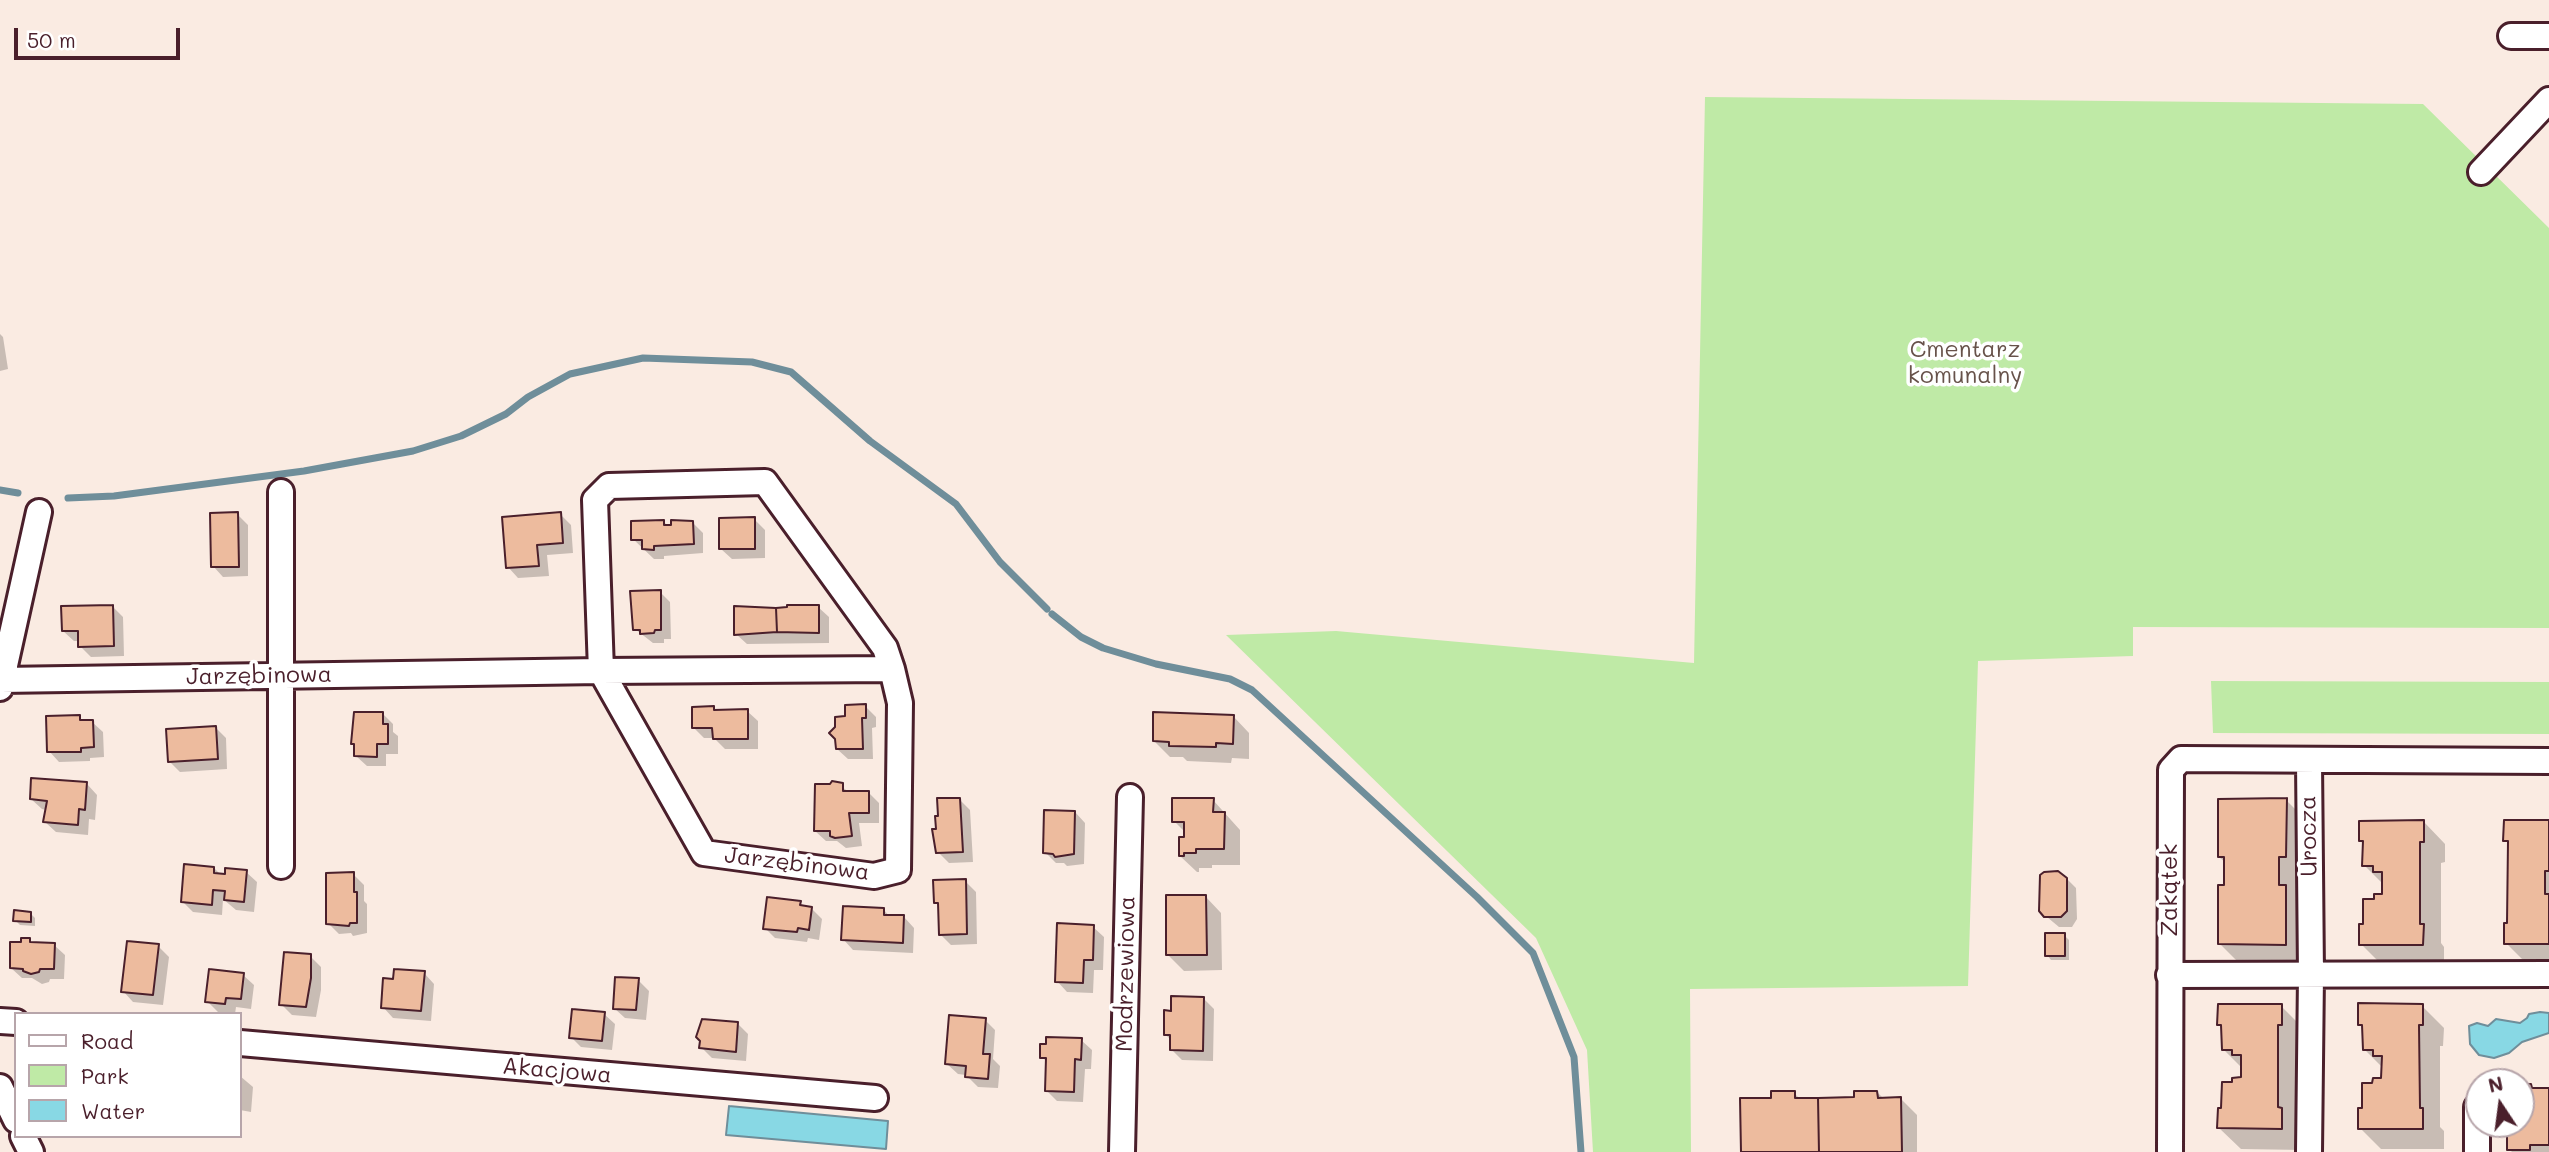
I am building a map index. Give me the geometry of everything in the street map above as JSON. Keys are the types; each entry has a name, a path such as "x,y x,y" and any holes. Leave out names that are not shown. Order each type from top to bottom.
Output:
{"street":[{"path":"2511,36 2549,36"},
{"path":"2481,172 2549,100"},
{"name":"Jarzębinowa","path":"765,482 886,648 900,703 898,870 874,876 704,853 601,671 595,500 609,486 765,482"},
{"path":"281,492 281,866"},
{"path":"1,684 39,512"},
{"name":"Jarzębinowa","path":"1,684 281,676 892,669"},
{"name":"Zakątek","path":"2170,1152 2171,770 2181,760 2309,761"},
{"path":"2309,761 2549,761"},
{"name":"Urocza","path":"2309,761 2309,1152"},
{"name":"Modrzewiowa","path":"1122,1152 1130,797"},
{"path":"2169,975 2549,974"},
{"name":"Akacjowa","path":"242,1043 875,1098"},
{"path":"0,1087 14,1117"}],"green space":[{"name":"Cmentarz komunalny","path":"1705,97 2423,104 2549,228 2549,628 2133,627 2133,656 1978,661 1968,986 1690,989 1691,1152 1593,1152 1587,1050 1536,938 1226,635 1336,631 1694,663"},
{"path":"2211,681 2549,682 2549,734 2213,733"}],"water":[{"path":"2549,1013 2549,1033 2522,1042 2509,1053 2494,1058 2479,1055 2470,1044 2469,1026 2477,1023 2488,1026 2496,1019 2520,1023 2529,1014"},
{"path":"729,1106 888,1121 886,1149 726,1135"}],"building":[{"path":"238,512 239,567 211,567 210,513"},
{"path":"561,512 563,543 537,545 539,566 506,568 502,517"},
{"path":"755,517 755,549 719,549 719,518"},
{"path":"664,520 664,525 671,525 671,520 693,521 694,544 654,546 654,550 642,549 642,540 631,540 631,521"},
{"path":"661,590 661,630 640,634 640,630 633,630 630,591"},
{"path":"113,605 114,646 78,647 78,631 62,631 61,606"},
{"path":"787,605 819,605 819,633 777,632 776,608"},
{"path":"734,606 776,608 777,632 734,635"},
{"path":"866,704 866,718 862,718 863,749 836,749 835,739 829,733 835,727 835,717 845,716 845,705"},
{"path":"714,706 714,710 748,709 748,739 713,739 712,728 692,728 692,707"},
{"path":"354,712 383,712 383,724 388,724 388,744 377,744 377,757 354,756 354,744 351,744"},
{"path":"1153,712 1234,715 1233,744 1216,743 1216,747 1169,746 1169,742 1153,741"},
{"path":"80,715 80,720 93,720 94,747 81,748 81,752 47,752 46,716"},
{"path":"216,726 218,759 168,762 166,729"},
{"path":"31,778 87,782 85,810 79,809 78,825 43,822 47,801 30,799"},
{"path":"832,781 843,783 843,791 869,791 869,813 849,813 852,836 835,838 830,836 830,831 814,831 815,784 830,784"},
{"path":"937,798 960,798 963,852 936,853 932,829 936,829"},
{"path":"1172,798 1214,798 1213,812 1225,812 1224,849 1196,849 1196,853 1179,856 1179,837 1184,837 1184,822 1172,822"},
{"path":"2287,798 2286,857 2279,857 2279,885 2286,885 2286,945 2218,944 2218,885 2224,885 2224,857 2218,857 2218,799"},
{"path":"1044,810 1075,811 1074,854 1055,857 1053,854 1043,853"},
{"path":"2424,820 2424,842 2420,842 2420,924 2424,924 2423,945 2359,945 2359,924 2363,924 2363,899 2374,899 2374,894 2382,894 2382,872 2373,872 2373,866 2362,866 2363,841 2359,841 2359,821"},
{"path":"2504,820 2549,820 2549,871 2545,871 2545,894 2549,894 2549,944 2504,944 2504,923 2507,923 2508,841 2503,841"},
{"path":"184,864 214,867 214,873 225,874 225,868 247,870 244,902 224,900 225,891 213,890 212,905 181,902"},
{"path":"2058,871 2067,878 2067,911 2061,917 2044,917 2039,911 2040,875"},
{"path":"354,872 357,923 350,923 349,926 326,924 326,873"},
{"path":"966,879 967,934 939,935 938,903 934,903 933,880"},
{"path":"1166,895 1206,895 1207,955 1166,955"},
{"path":"767,897 801,901 800,905 812,907 809,930 798,928 797,932 763,929"},
{"path":"843,906 884,908 884,915 904,915 903,943 841,940"},
{"path":"14,910 31,912 31,922 13,921"},
{"path":"1057,923 1094,925 1093,960 1084,960 1083,983 1055,982"},
{"path":"2045,933 2065,933 2065,956 2045,956"},
{"path":"21,938 30,938 30,942 55,943 54,969 40,969 39,972 31,974 23,969 10,968 10,942 21,942"},
{"path":"127,941 159,944 153,995 121,992"},
{"path":"284,952 311,954 311,978 306,1007 279,1005"},
{"path":"209,969 244,973 241,999 226,998 225,1004 205,1002"},
{"path":"394,969 425,971 421,1011 381,1008 383,978 393,979"},
{"path":"615,977 639,978 636,1010 613,1009"},
{"path":"1171,996 1204,997 1203,1051 1170,1050 1170,1035 1164,1035 1164,1010 1171,1011"},
{"path":"2358,1003 2423,1004 2423,1025 2419,1025 2420,1108 2423,1108 2423,1129 2358,1129 2358,1108 2362,1108 2362,1083 2372,1083 2373,1078 2381,1078 2382,1056 2373,1056 2373,1050 2363,1050 2362,1025 2358,1025"},
{"path":"2218,1004 2282,1004 2282,1025 2278,1025 2278,1107 2282,1108 2282,1129 2217,1128 2222,1082 2232,1082 2232,1078 2241,1077 2241,1055 2232,1055 2232,1050 2222,1050 2221,1025 2217,1025"},
{"path":"572,1009 605,1012 602,1041 569,1038"},
{"path":"949,1015 986,1018 983,1054 990,1054 988,1079 965,1077 966,1066 945,1064"},
{"path":"702,1019 738,1022 736,1052 699,1048 700,1041 696,1037"},
{"path":"1046,1037 1082,1038 1081,1060 1075,1059 1074,1092 1045,1091 1046,1058 1040,1058 1040,1044 1046,1044"},
{"path":"2535,1088 2549,1088 2549,1145 2530,1145 2530,1150 2507,1150 2507,1138 2535,1138"},
{"path":"1771,1091 1795,1091 1795,1098 1818,1098 1819,1152 1741,1152 1740,1098 1771,1098"},
{"path":"1854,1091 1877,1091 1878,1098 1901,1097 1902,1152 1819,1152 1818,1098 1854,1097"}],"waterway":[{"path":"68,498 114,496 304,471 413,451 461,436 506,414 528,397 570,374 643,358 752,362 791,372 870,441 956,504 1000,562 1047,609"},
{"path":"0,490 18,493"},
{"path":"1052,614 1081,637 1103,648 1156,664 1230,679 1252,690 1477,897 1533,953 1574,1057 1581,1152"}]}
